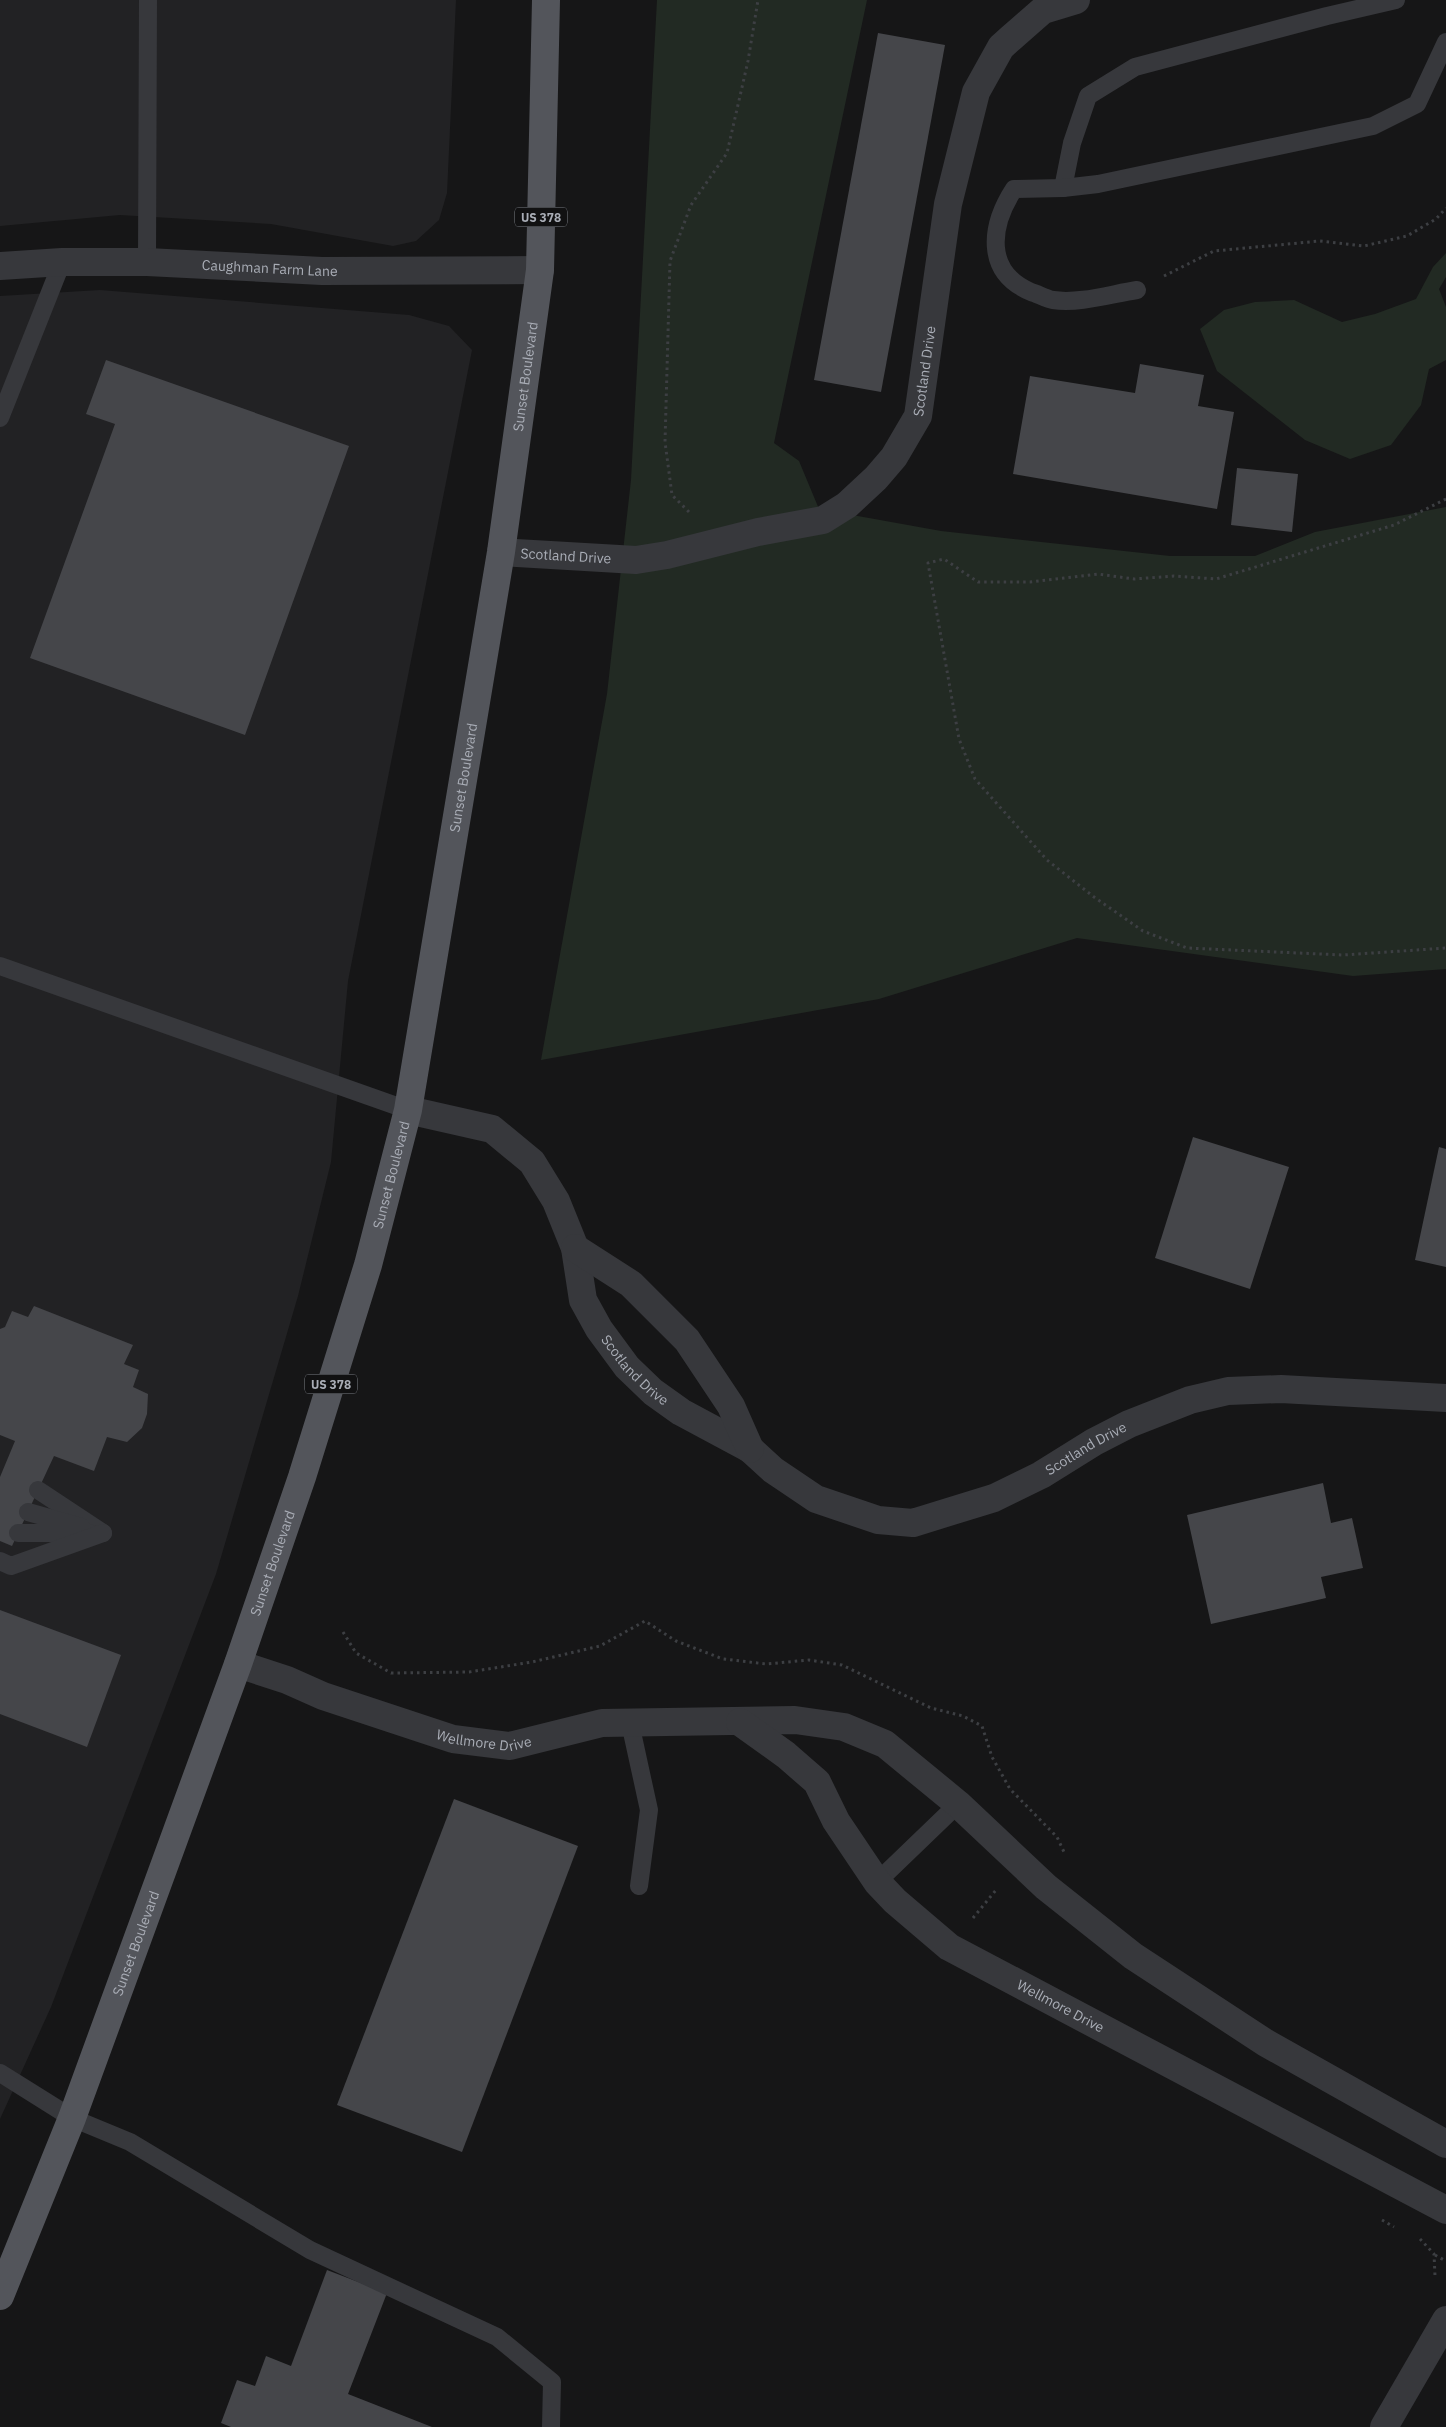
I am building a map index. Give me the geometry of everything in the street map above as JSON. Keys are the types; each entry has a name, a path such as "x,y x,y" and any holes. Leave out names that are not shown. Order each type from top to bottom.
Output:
{"main road":[{"name":"Sunset Boulevard","path":"0,2296 72,2118 238,1664 302,1477 368,1265 408,1110 501,552 540,270 546,0"}],"street":[{"name":"Scotland Drive","path":"501,552 636,560 667,555 758,532 823,520 847,505 876,478 894,457 918,416 948,204 976,92 1001,47 1043,10 1076,0"},
{"name":"Caughman Farm Lane","path":"0,266 62,262 147,262 322,270 540,270"},
{"name":"Scotland Drive","path":"408,1110 492,1129 532,1162 556,1201 575,1248 583,1300 599,1328 627,1367 653,1392 681,1412 750,1449 772,1470 816,1499 878,1520 913,1523 994,1498 1041,1475 1094,1442 1129,1424 1199,1398 1228,1391 1281,1389 1446,1398"},
{"name":"Scotland Drive","path":"575,1248 632,1284 687,1340 731,1406 750,1449"},
{"name":"Wellmore Drive","path":"238,1664 287,1680 347,1705 453,1739 510,1746 602,1723 796,1720 844,1727 885,1744 958,1804 1046,1888 1133,1956 1266,2043 1446,2144"},
{"name":"Wellmore Drive","path":"740,1722 786,1755 817,1782 836,1821 876,1882 894,1901 949,1947 1446,2210"},
{"path":"1384,2427 1446,2320"}],"lane":[{"path":"147,262 148,0"},
{"path":"1063,188 1072,143 1088,96 1135,68 1327,16 1396,0"},
{"path":"1137,290 1078,299 1052,300 1016,285 999,265 994,239 1002,207 1014,189 1063,188 1098,184 1374,126 1417,104 1446,42"},
{"path":"0,418 62,262"},
{"path":"0,966 408,1110"},
{"path":"38,1490 103,1533"},
{"path":"28,1512 103,1533"},
{"path":"18,1533 103,1533"},
{"path":"0,1561 11,1566 103,1533"},
{"path":"630,1723 649,1810 639,1886"},
{"path":"876,1882 958,1804"},
{"path":"0,2073 72,2118 130,2142 310,2250 497,2337 552,2382 551,2427"}],"path":[{"path":"693,517 672,495 665,442 670,262 691,205 727,153 748,61 758,0"},
{"path":"1137,290 1214,251 1320,241 1364,246 1407,236 1436,219 1446,208"},
{"path":"1446,499 1394,525 1216,579 1174,576 1134,579 1098,574 1030,582 978,582 944,560 928,563 959,739 975,779 1047,860 1094,897 1143,931 1188,948 1344,955 1446,948"},
{"path":"949,1947 997,1889 1057,1837"},
{"path":"1434,2254 1446,2261"}],"shaded area":[{"path":"0,0 456,0 447,193 439,220 416,241 393,246 271,224 120,215 0,226"},
{"path":"657,0 867,0 774,443 799,461 819,509 941,531 1170,556 1255,556 1315,532 1446,507 1446,969 1353,976 1077,938 879,999 541,1060 607,694 631,480"},
{"path":"1446,253 1446,277 1439,289 1446,307 1446,360 1429,369 1421,405 1391,445 1350,459 1305,440 1217,371 1200,329 1224,310 1255,302 1294,300 1342,322 1375,314 1416,299 1433,267"},
{"path":"100,290 409,315 449,326 472,350 348,981 331,1162 298,1296 216,1574 51,2007 0,2119 0,296"}],"building":[{"path":"878,33 945,45 881,392 814,380"},
{"path":"106,360 349,446 245,735 30,658 115,424 86,414"},
{"path":"1140,364 1204,375 1198,406 1234,412 1217,509 1013,474 1030,376 1135,393"},
{"path":"1237,468 1298,474 1292,532 1231,525"},
{"path":"1193,1137 1289,1167 1250,1289 1155,1258"},
{"path":"1439,1147 1446,1149 1446,1267 1415,1260"},
{"path":"34,1306 133,1345 124,1364 139,1370 133,1387 148,1394 147,1414 142,1428 127,1442 107,1437 94,1471 54,1456 12,1546 0,1541 0,1477 15,1441 0,1435 0,1329 5,1327 12,1311 28,1317"},
{"path":"1323,1483 1331,1523 1352,1518 1363,1568 1321,1577 1326,1598 1211,1624 1187,1515"},
{"path":"0,1610 121,1655 87,1747 0,1714"},
{"path":"454,1799 578,1846 462,2152 337,2105"},
{"path":"327,2270 387,2293 348,2394 432,2427 231,2427 221,2423 237,2380 255,2386 266,2356 291,2366"}]}
